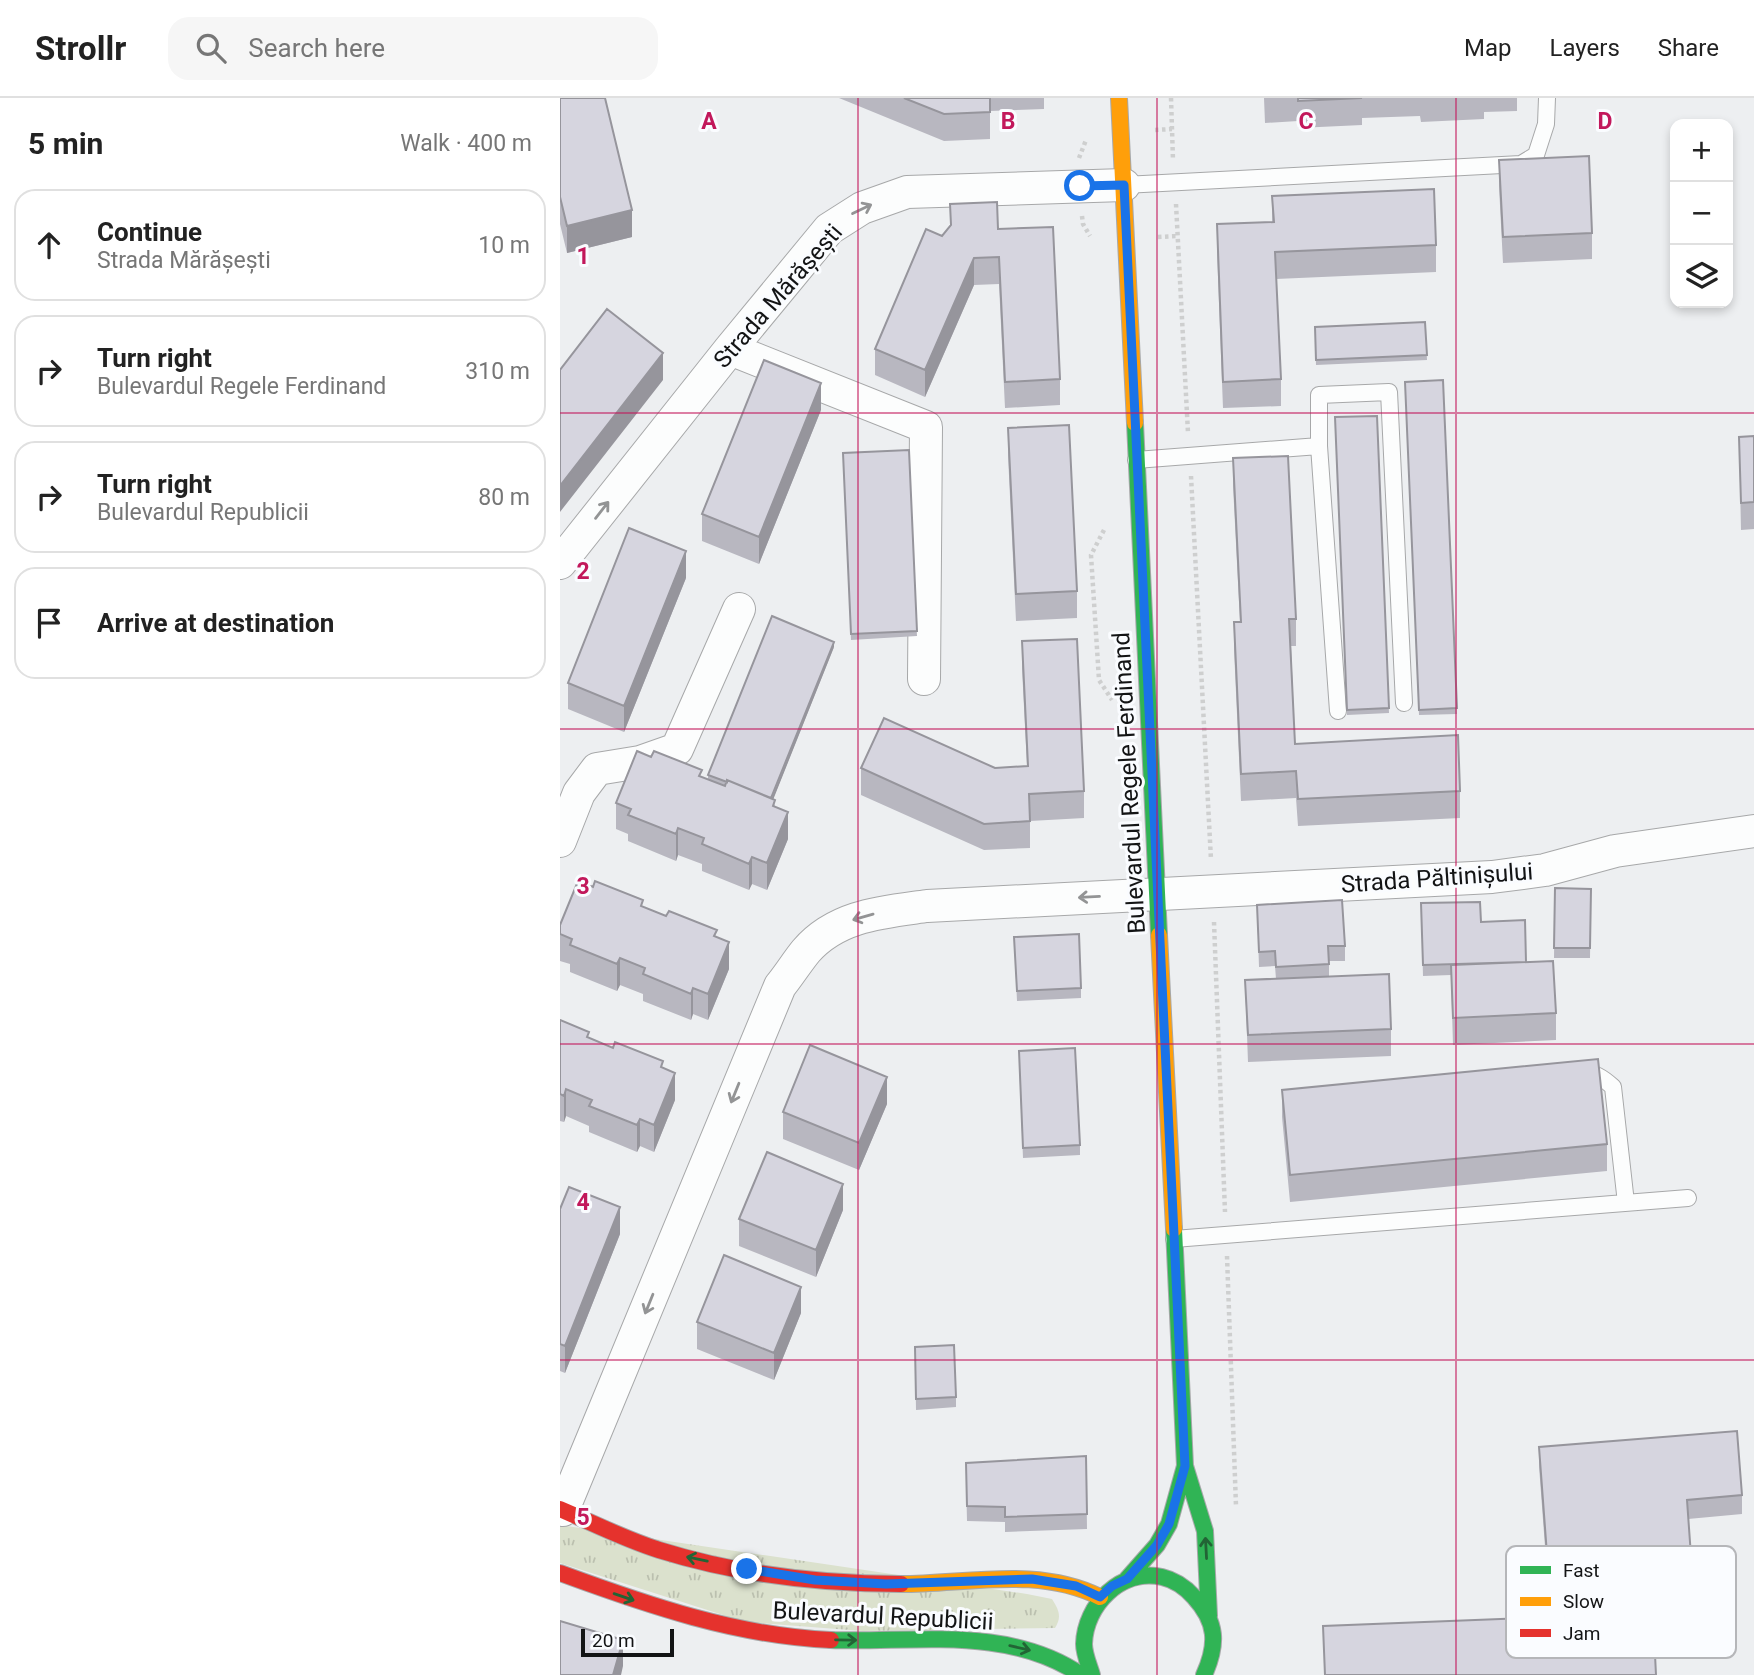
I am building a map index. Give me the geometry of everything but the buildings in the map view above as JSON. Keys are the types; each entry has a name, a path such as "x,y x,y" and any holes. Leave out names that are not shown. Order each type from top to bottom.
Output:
{"main road":[{"name":"Bulevardul Regele Ferdinand","path":"1119,98 1185,1466 1205,1531 1209,1616 1214,1642 1209,1670"},
{"name":"Bulevardul Regele Ferdinand","path":"1100,1597 1112,1586 1127,1579 1157,1545 1169,1524 1185,1466"},
{"name":"Bulevardul Republicii","path":"562,1510 630,1539 688,1557 815,1580 886,1584 1032,1579 1076,1586 1100,1597"},
{"name":"Bulevardul Republicii","path":"560,1573 691,1619 738,1629 816,1639 1005,1645 1055,1659 1081,1675"},
{"path":"1127,1579 1146,1576 1166,1578 1184,1586 1198,1599 1209,1616"},
{"path":"1092,1675 1083,1645 1084,1627 1090,1611 1100,1597"}],"street":[{"name":"Strada Mărășești","path":"560,563 829,229 862,208 907,192 1124,185"},
{"path":"730,349 926,427 924,679"},
{"path":"560,841 579,793 597,769 640,762 677,749 739,609"},
{"name":"Strada Păltinișului","path":"562,1510 780,986 808,949 838,926 865,915 927,906 1492,877 1545,870 1615,851 1754,831"}],"lane":[{"path":"1124,185 1521,164 1536,155 1546,124 1547,98"},
{"path":"1338,711 1319,446 1319,395 1389,392 1404,702"},
{"path":"1136,460 1319,446"},
{"path":"1559,1074 1585,1072 1602,1077 1613,1087 1626,1203"},
{"path":"1174,1239 1688,1198"}],"path":[{"path":"1171,98 1173,153"},
{"path":"1079,155 1088,136"},
{"path":"1177,209 1211,860"},
{"path":"1214,922 1236,1516"}],"green space":[{"path":"560,1525 1027,1594 1052,1599 1059,1617 1055,1628 863,1631 745,1622 560,1563"}],"traffic: fast":[{"path":"1135,423 1159,935"},
{"path":"1174,1229 1185,1466 1205,1531 1209,1616"},
{"path":"1127,1579 1157,1545 1169,1524 1185,1466"},
{"path":"1092,1675 1084,1644 1086,1630 1098,1603 1120,1584 1147,1576 1171,1580 1187,1590 1202,1606 1213,1634 1212,1653 1204,1675"},
{"path":"831,1640 927,1639 992,1643 1053,1659 1081,1675"}],"traffic: slow":[{"path":"1119,98 1135,423"},
{"path":"1159,935 1174,1229"},
{"path":"901,1584 1027,1579 1052,1582 1100,1597"}],"traffic: jam":[{"path":"560,1509 646,1546 718,1565 809,1580 901,1584"},
{"path":"560,1573 693,1617 761,1632 831,1640"}],"route":[{"path":"747,1569 815,1580 886,1584 1032,1579 1076,1586 1100,1597 1112,1586 1127,1579 1157,1545 1169,1524 1185,1466 1124,185 1080,186"}]}
